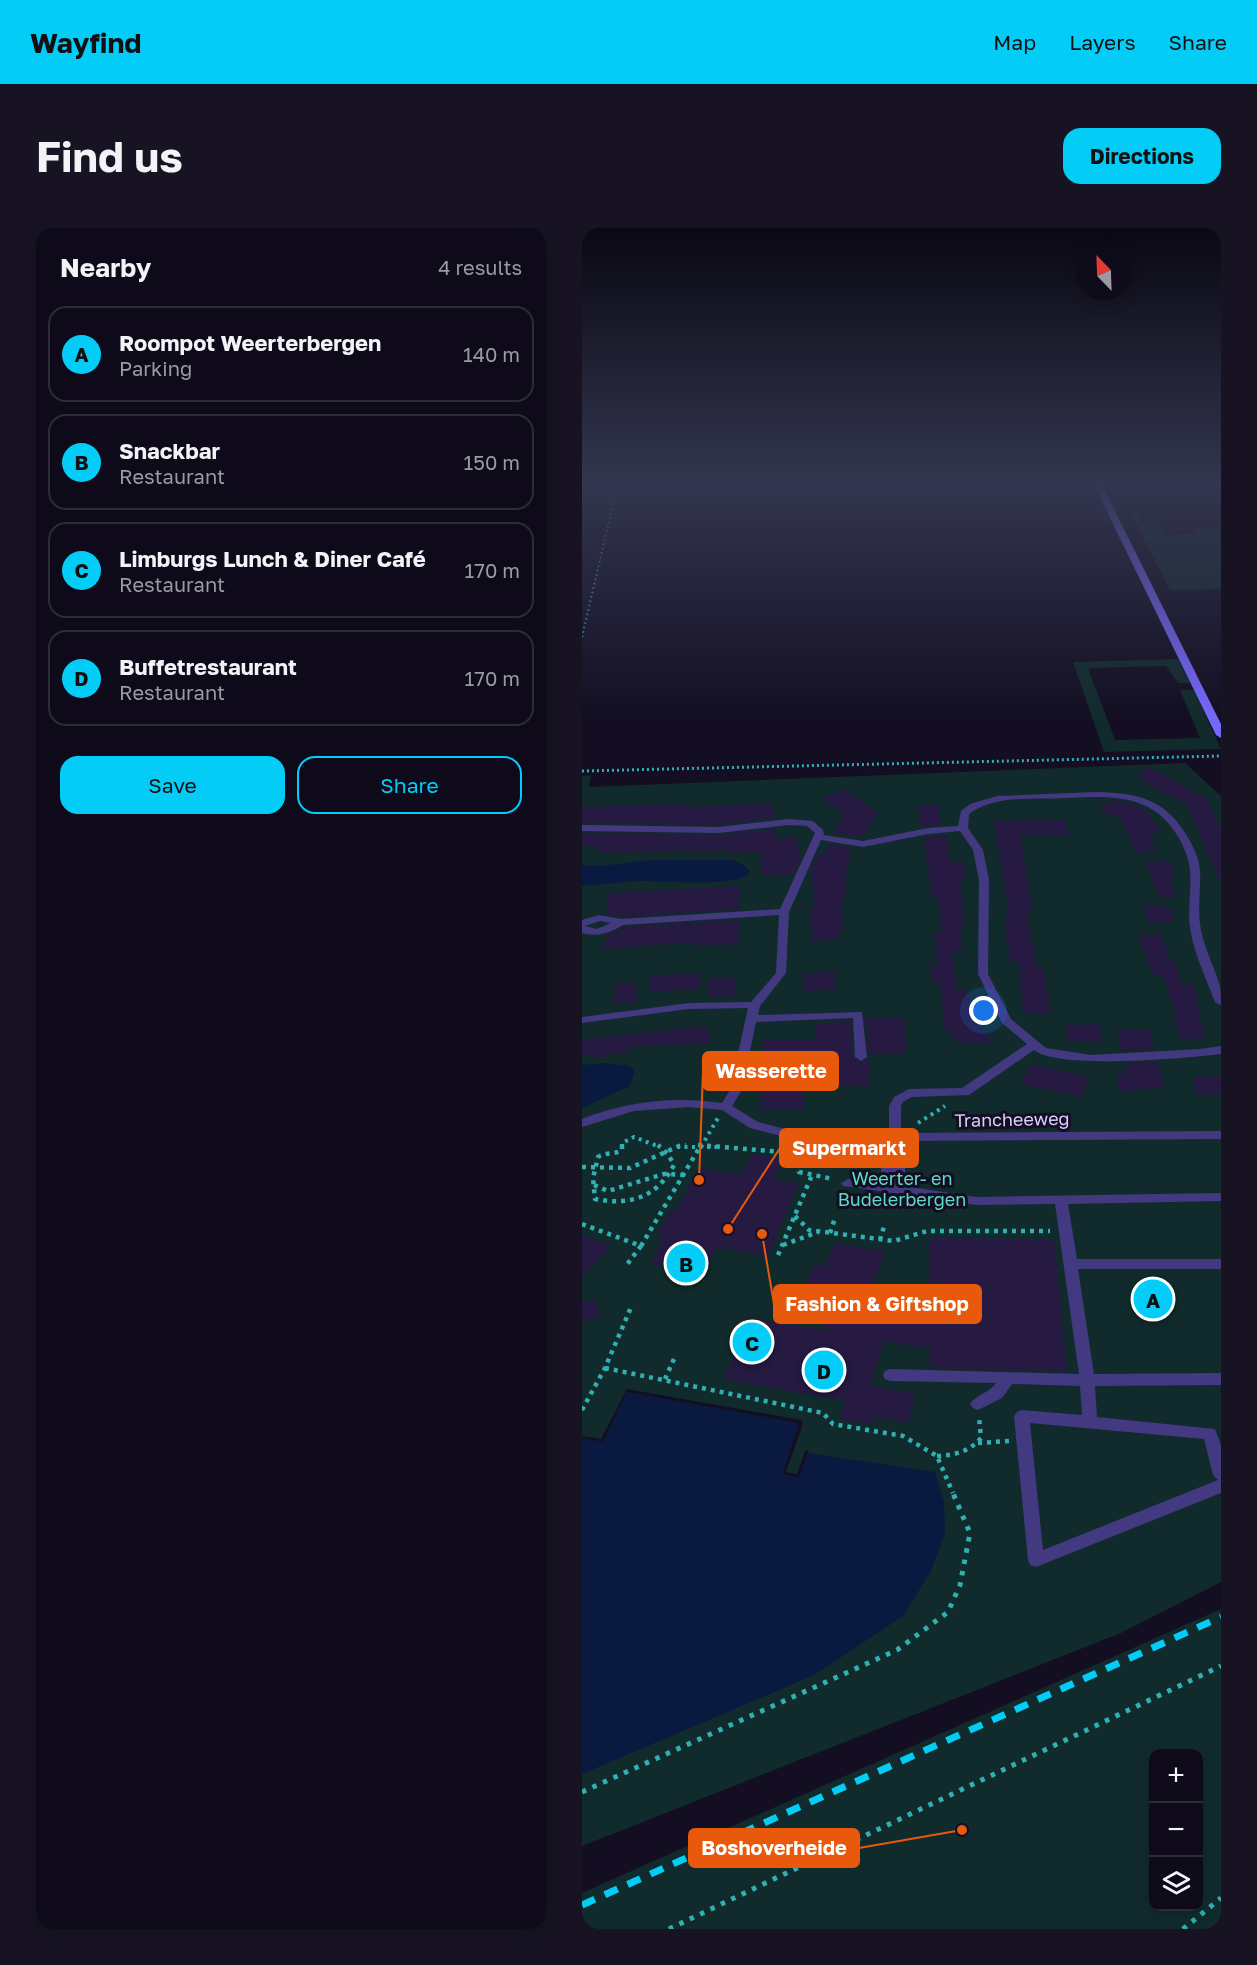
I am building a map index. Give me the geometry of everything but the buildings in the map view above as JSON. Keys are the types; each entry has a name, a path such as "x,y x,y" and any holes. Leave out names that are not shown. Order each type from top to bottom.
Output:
{"street":[{"path":"1136,562 1221,735"}],"lane":[{"path":"1221,1002 1200,952 1194,918 1194,862 1178,827 1159,807 1139,798 1124,795 989,799 972,805 964,813 963,828 978,850 984,880 983,974 1006,1021 1042,1051 1091,1059 1221,1050"},
{"path":"582,828 719,830 789,822 810,823 820,832 784,912 781,973 754,1005 735,1090 725,1107 680,1103 635,1107 602,1115 582,1123"},
{"path":"818,837 863,844 928,831 963,828"},
{"path":"582,924 599,918 621,922 784,912"},
{"path":"582,929 591,933 607,930 621,922"},
{"path":"582,1020 689,1006 754,1005"},
{"path":"751,1019 858,1014 861,1057"},
{"path":"897,1188 900,1157 895,1138 895,1107 902,1095 966,1092 1034,1045"},
{"name":"Trancheeweg","path":"725,1107 754,1125 804,1138 1221,1135"},
{"path":"848,1183 897,1188 976,1201 1221,1197"},
{"path":"1061,1199 1087,1380 1090,1422"},
{"path":"1070,1264 1221,1264"},
{"path":"890,1375 1087,1380 1221,1379"},
{"path":"978,1404 997,1394 1008,1378"},
{"path":"1221,1475 1210,1433 1022,1416 1036,1560 1221,1486"}],"path":[{"path":"582,637 599,562"},
{"path":"582,771 1221,756"},
{"path":"895,1138 966,1092"},
{"path":"625,1267 641,1246 725,1107"},
{"path":"634,1137 645,1138 667,1152 674,1165 666,1181 655,1190 622,1201 608,1203 595,1200 592,1196 598,1157 619,1153 622,1150 622,1143 634,1137"},
{"path":"804,1138 800,1172 848,1183"},
{"path":"582,1167 630,1168 667,1152"},
{"path":"594,1185 608,1191 669,1173 684,1175"},
{"path":"778,1255 812,1174"},
{"path":"795,1216 809,1230 894,1241 927,1231 1065,1231"},
{"path":"830,1233 835,1218"},
{"path":"880,1240 885,1223"},
{"path":"582,1224 641,1246"},
{"path":"783,1246 819,1231"},
{"path":"582,1410 605,1368 632,1305"},
{"path":"665,1379 674,1359"},
{"path":"605,1368 823,1413 833,1424 903,1436 937,1456 959,1455 981,1438 978,1404"},
{"path":"977,1443 1024,1440"},
{"path":"582,1792 897,1650 948,1612 960,1585 970,1533 937,1456"},
{"path":"669,1929 1221,1666"},
{"path":"1183,1929 1221,1898"}],"green space":[{"path":"1156,562 1221,562 1221,589 1170,590"},
{"path":"1178,659 1190,683 1178,683 1166,666 1088,668 1115,740 1200,738 1180,690 1194,690 1221,749 1104,752 1073,662"},
{"name":"Weerter- en Budelerbergen","path":"1185,763 1221,796 1221,1582 1121,1633 582,1846 582,776 591,775 589,787"},
{"path":"1221,1609 1221,1929 582,1929 582,1893"}],"water":[{"path":"652,860 732,860 744,865 750,872 742,877 715,882 639,881 582,886 582,865 600,866"},
{"path":"606,1063 629,1066 635,1070 630,1086 582,1108 582,1065"},
{"path":"627,1392 800,1423 782,1473 799,1477 808,1453 935,1472 944,1502 945,1533 931,1571 903,1616 814,1675 582,1774 582,1438 603,1442"}],"pier":[{"path":"627,1389 801,1420 803,1424 786,1472 797,1474 805,1451 809,1450 799,1477 782,1474 799,1423 627,1392 603,1442 582,1438 583,1436 601,1439"}],"railway":[{"path":"582,1905 1221,1617"}],"place":[{"name":"Wasserette","path":"699,1180"},
{"name":"Supermarkt","path":"728,1229"},
{"name":"Fashion & Giftshop","path":"762,1234"},
{"name":"Snackbar","path":"686,1263"},
{"name":"Roompot Weerterbergen","path":"1153,1299"},
{"name":"Limburgs Lunch & Diner Café","path":"752,1342"},
{"name":"Buffetrestaurant","path":"824,1370"},
{"name":"Boshoverheide","path":"962,1830"}]}
